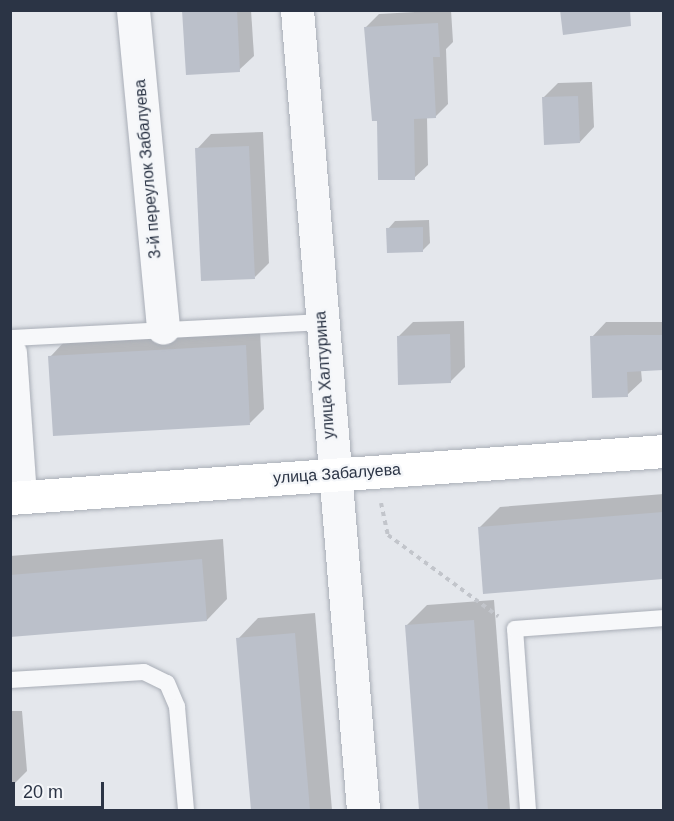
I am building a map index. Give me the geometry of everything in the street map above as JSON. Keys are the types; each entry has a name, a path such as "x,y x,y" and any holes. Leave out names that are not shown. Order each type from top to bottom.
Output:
{"street":[{"name":"3-й переулок Забалуева","path":"134,10 163,328"},
{"name":"улица Халтурина","path":"297,10 333,474 363,810"},
{"path":"10,352 15,498"},
{"name":"улица Забалуева","path":"15,498 663,451"}],"lane":[{"path":"10,338 163,328 321,322"},
{"path":"528,810 515,629 663,618"},
{"path":"10,680 144,672 167,683 177,707 186,810"}],"path":[{"path":"375,471 387,535 515,629"}],"building":[{"path":"182,10 237,10 240,72 186,75"},
{"path":"560,10 630,10 631,26 563,35"},
{"path":"438,23 440,57 433,57 436,118 414,119 415,180 378,180 377,121 372,121 364,27"},
{"path":"578,96 580,143 544,145 542,97"},
{"path":"249,146 255,279 201,281 195,148"},
{"path":"423,227 423,252 387,253 386,228"},
{"path":"450,334 451,383 398,385 397,336"},
{"path":"663,335 663,370 627,372 628,397 592,398 590,336"},
{"path":"246,345 250,425 53,436 48,356"},
{"path":"663,512 663,579 483,594 478,527"},
{"path":"202,559 207,621 10,637 10,575"},
{"path":"474,620 488,810 419,810 405,625"},
{"path":"295,633 310,810 251,810 236,638"}]}
